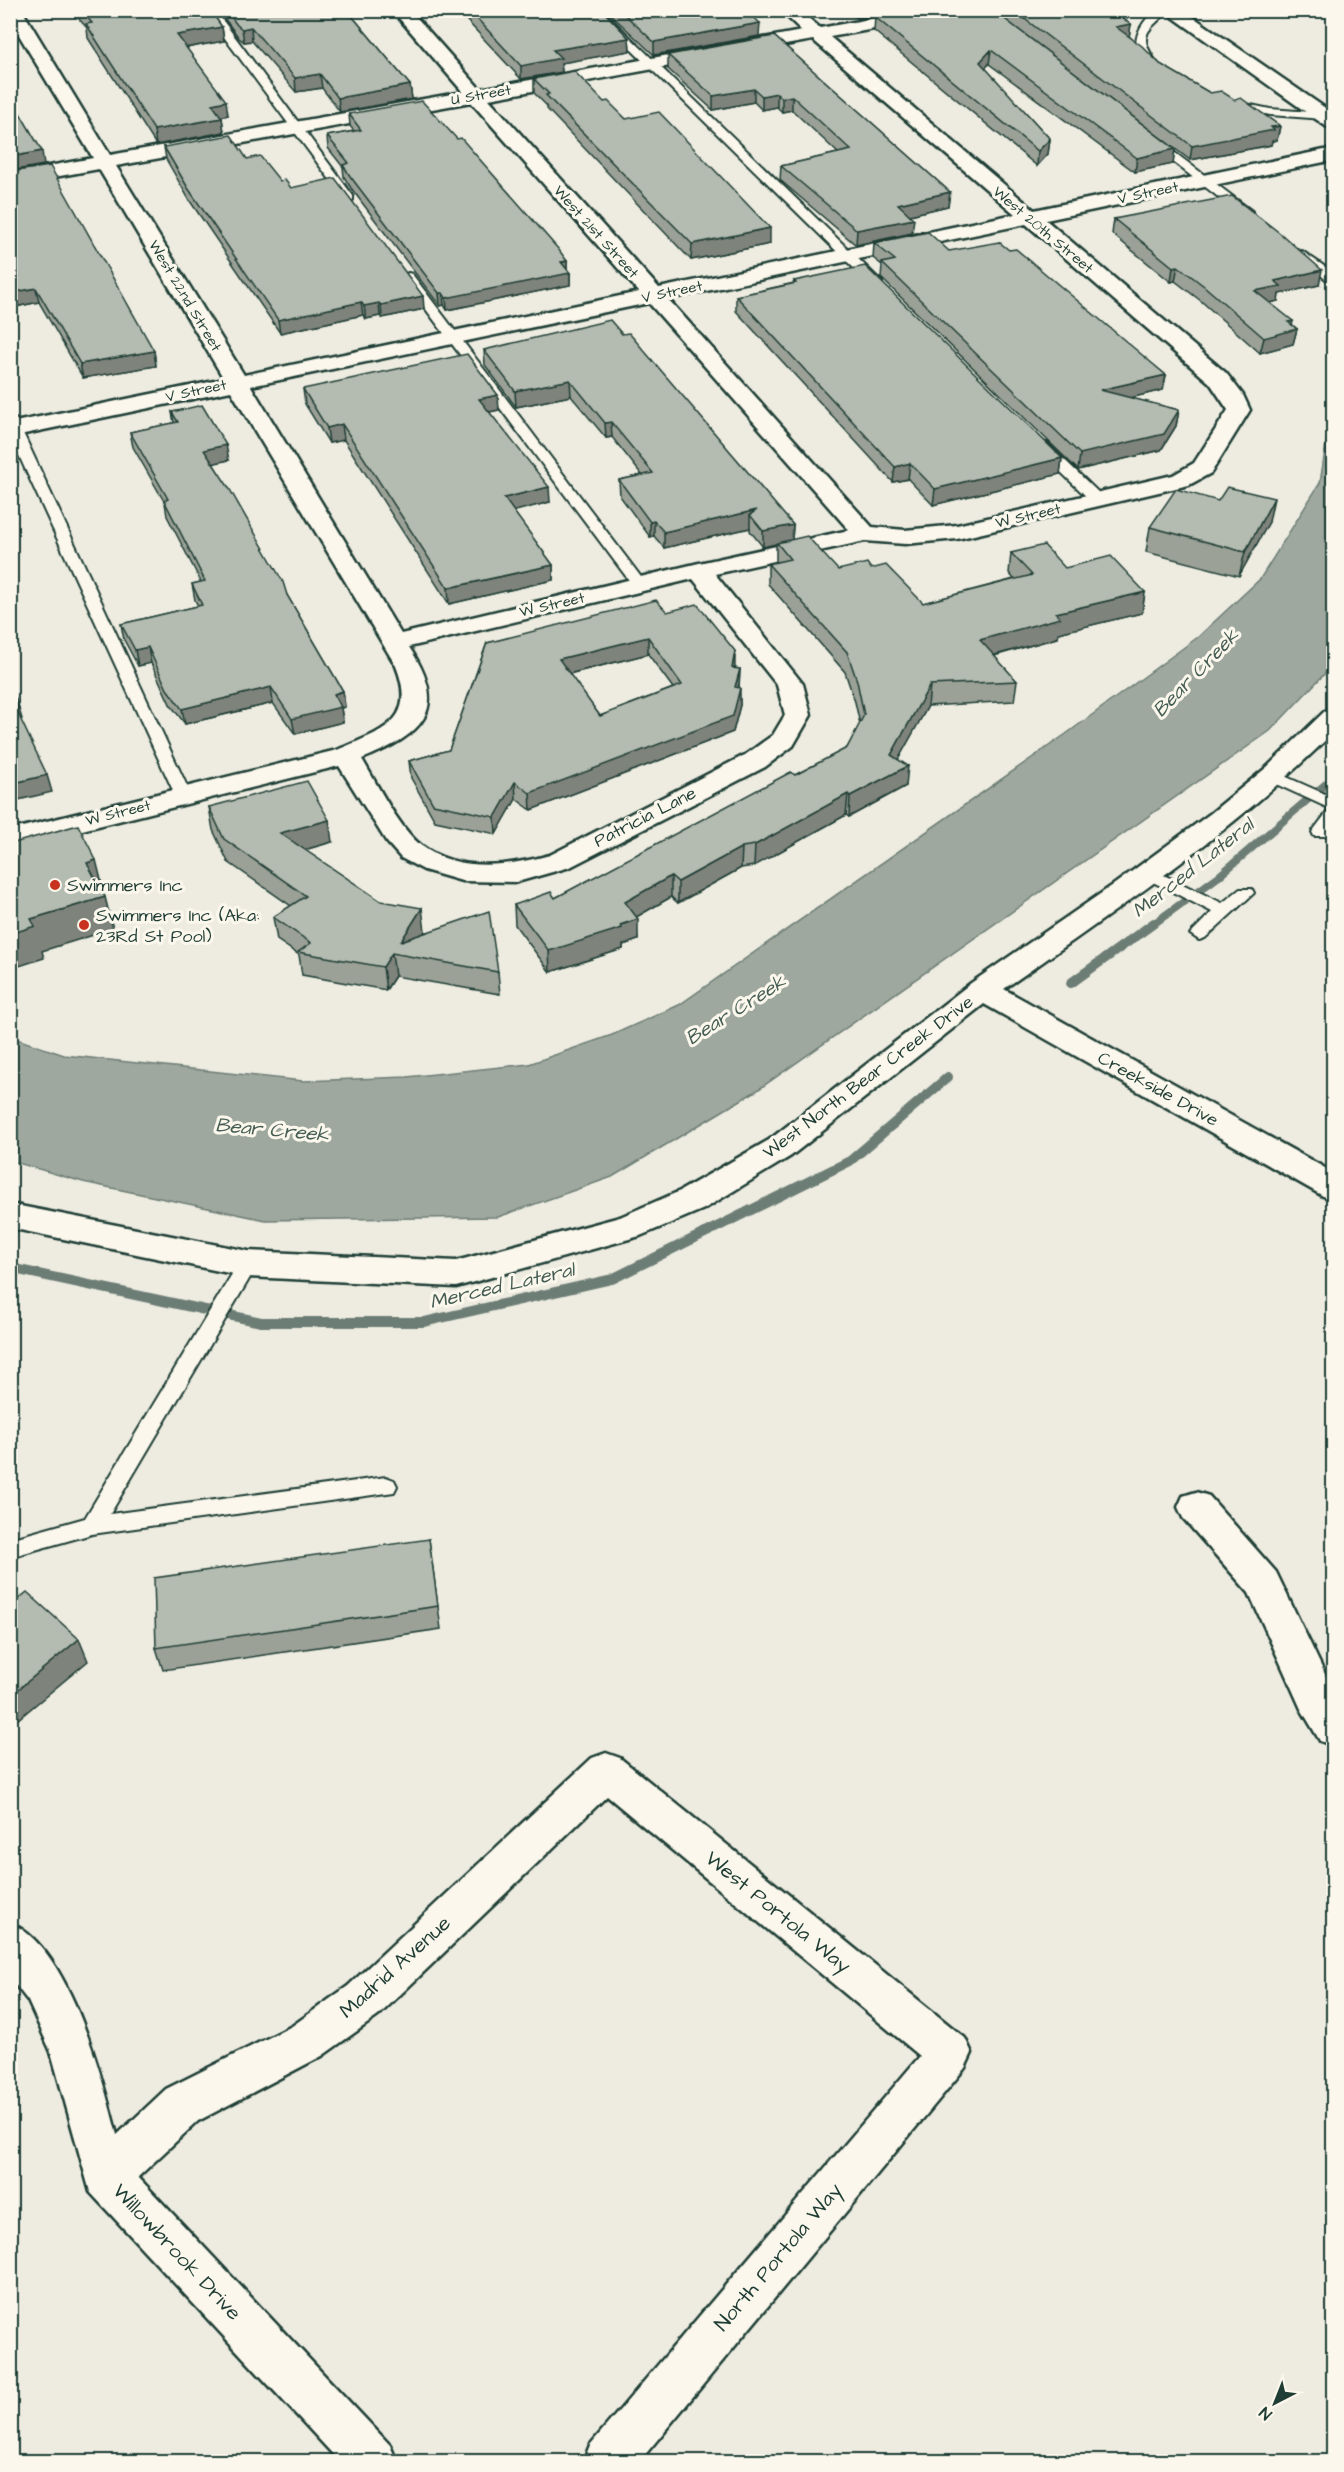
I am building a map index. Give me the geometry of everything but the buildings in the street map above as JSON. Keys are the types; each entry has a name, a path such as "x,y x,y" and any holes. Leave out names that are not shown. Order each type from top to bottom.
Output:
{"street":[{"name":"West 22nd Street","path":"13,10 394,643"},
{"name":"West 21st Street","path":"400,10 865,534"},
{"name":"West 20th Street","path":"788,10 1218,378 1232,395 1239,410 1203,468"},
{"name":"U Street","path":"10,179 952,10"},
{"path":"1172,10 1329,120"},
{"name":"V Street","path":"12,426 453,338 1334,154"},
{"name":"W Street","path":"10,839 346,756 385,741 408,724 419,704 416,680 410,664 394,643 699,570 865,534 905,537 957,532 1181,480 1203,468"},
{"name":"Patricia Lane","path":"346,756 396,835 411,852 435,864 462,872 518,873 560,861 755,761 784,740 798,715 790,684 699,570"},
{"name":"West North Bear Creek Drive","path":"10,1216 248,1264 353,1271 456,1274 628,1227 692,1200 780,1148 982,990 1149,873 1286,782 1334,717"},
{"name":"Creekside Drive","path":"982,990 1334,1188"},
{"path":"1196,1507 1263,1583 1315,1697 1334,1729"},
{"name":"West Portola Way","path":"606,1771 950,2053"},
{"name":"Madrid Avenue","path":"106,2176 182,2105 307,2041 363,2001 606,1771"},
{"name":"Willowbrook Drive","path":"10,1943 43,1986 72,2049 106,2176 373,2462"},
{"name":"North Portola Way","path":"607,2462 950,2053"}],"lane":[{"path":"209,10 361,213"},
{"path":"596,10 889,296"},
{"path":"1161,72 1141,51 1139,39 1150,19 1165,10"},
{"path":"1219,100 1270,112 1329,120"},
{"path":"1140,131 1259,222"},
{"path":"1295,250 1331,277"},
{"path":"404,271 639,584"},
{"path":"12,426 184,797"},
{"path":"1030,434 1097,500"},
{"path":"1286,782 1333,808 1320,832"},
{"path":"1149,873 1215,907"},
{"path":"1199,934 1215,907 1246,893"},
{"path":"92,1525 248,1264"},
{"path":"10,1548 92,1525 386,1486"}],"water":[{"name":"Bear Creek","path":"1333,398 1333,665 1270,731 756,1091 612,1177 498,1217 265,1220 83,1182 11,1161 11,1037 64,1055 303,1081 407,1077 529,1064 612,1035 679,1005 1066,734 1198,637 1260,579 1320,483"}],"waterway":[{"name":"Merced Lateral","path":"1152,925 1219,876 1334,777"},
{"name":"Merced Lateral","path":"1071,983 1154,923"},
{"name":"Merced Lateral","path":"10,1268 261,1322 424,1322 612,1279 850,1161 948,1077"}],"place":[{"name":"Swimmers Inc","path":"55,885"},
{"name":"Swimmers Inc (Aka: 23Rd St Pool)","path":"84,925"}]}
